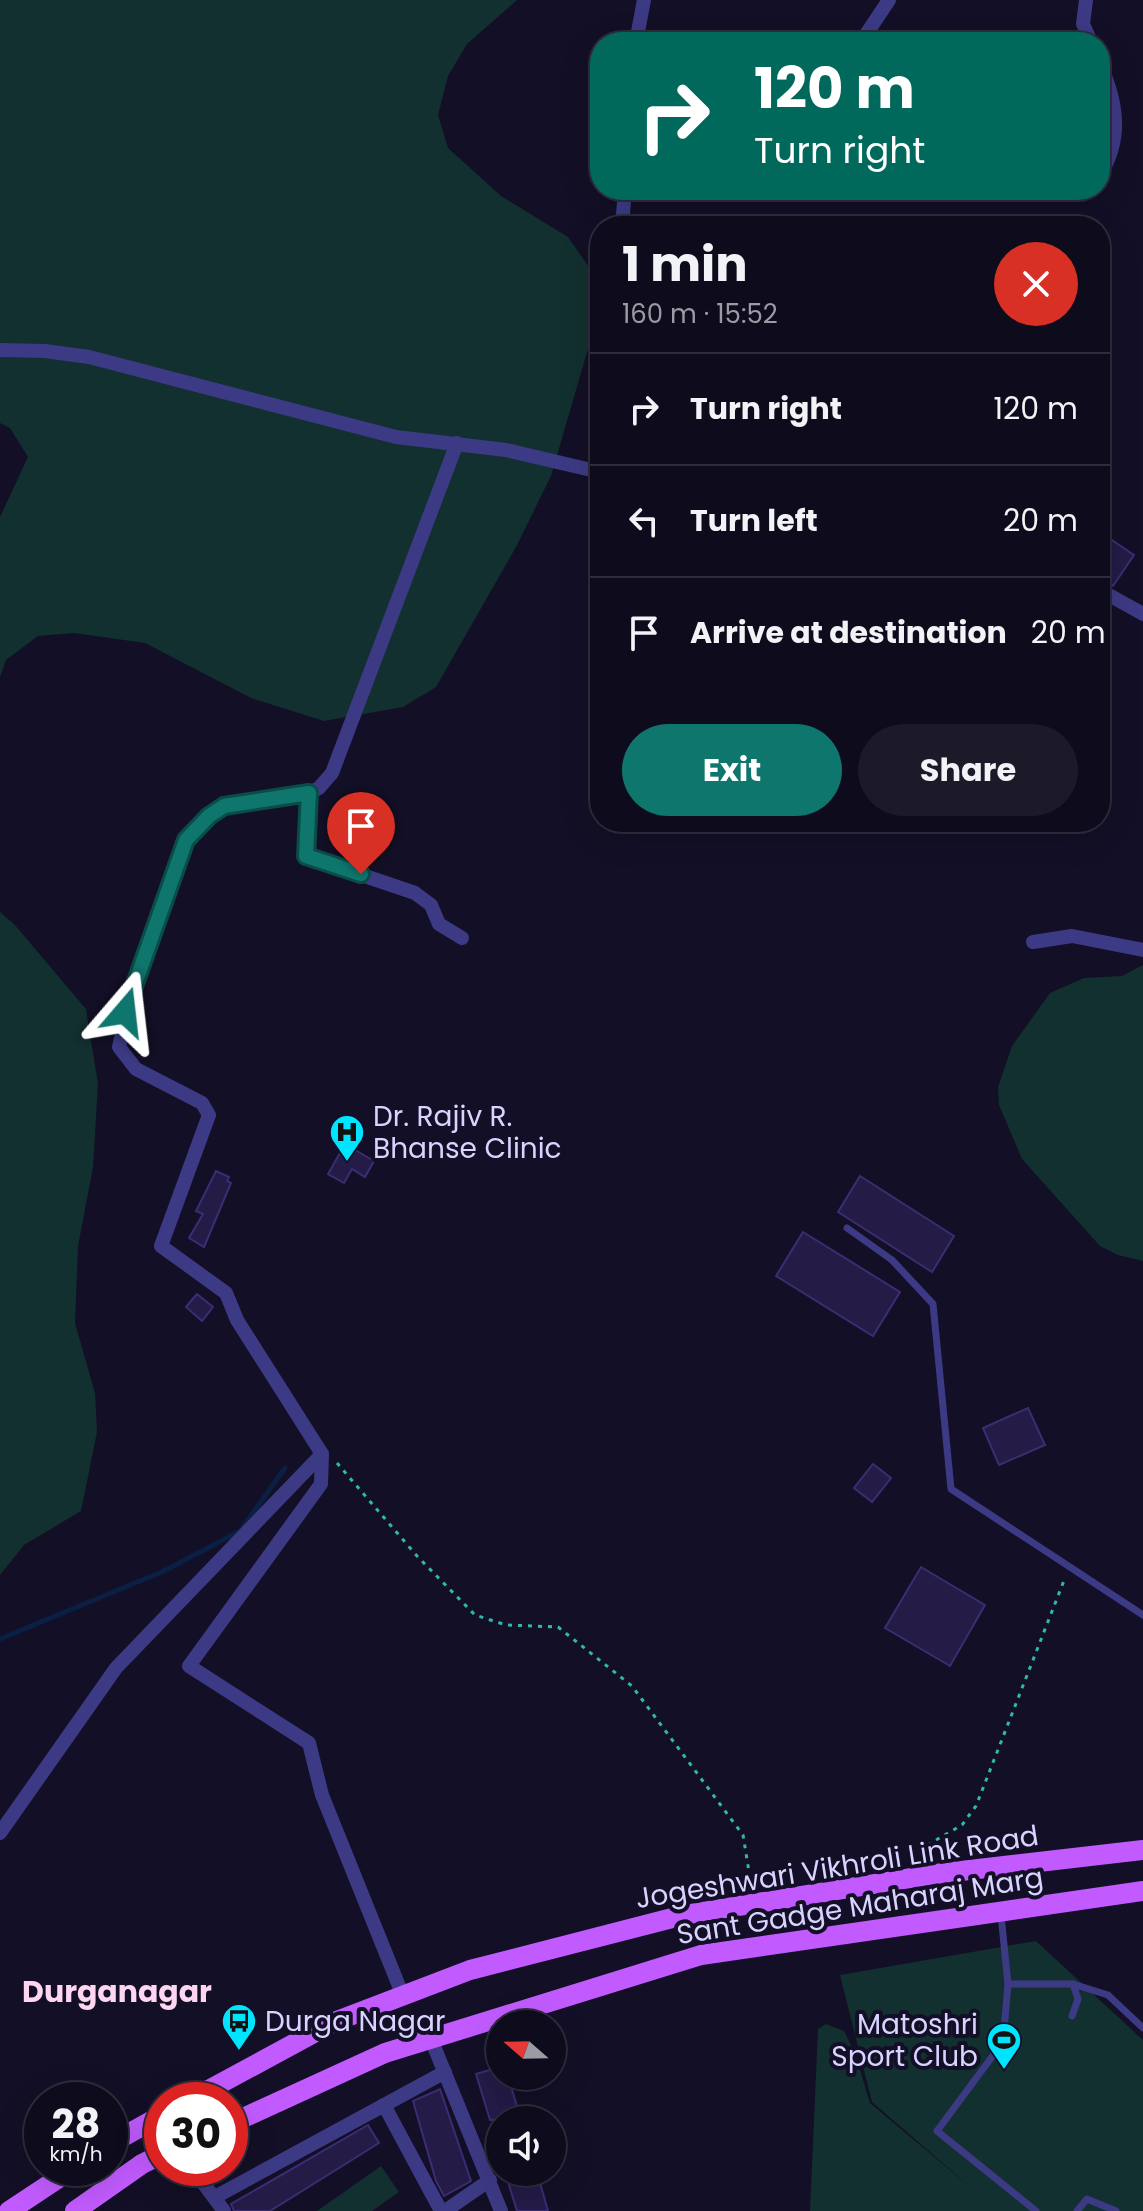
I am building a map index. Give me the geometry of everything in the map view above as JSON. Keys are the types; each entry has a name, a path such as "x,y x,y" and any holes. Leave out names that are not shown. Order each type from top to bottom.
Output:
{"main road":[{"name":"Jogeshwari Vikhroli Link Road","path":"223,2082 334,2022 485,1966 684,1915 935,1874 1143,1850"},
{"name":"Sant Gadge Maharaj Marg","path":"248,2116 385,2053 701,1955 1143,1891"},
{"path":"75,2211 144,2163"},
{"path":"9,2211 47,2186"}],"street":[{"path":"638,32 644,0"},
{"path":"868,32 889,0"},
{"path":"1086,0 1083,24 1087,32"},
{"path":"1110,87 1116,117 1116,140 1110,154"},
{"path":"0,350 45,351 89,357 396,437 506,450 590,470"},
{"path":"403,1996 322,1795 309,1743 189,1666 321,1484 322,1454 237,1320 226,1293 161,1246 209,1115 202,1103 136,1069 119,1047 133,986 186,840 209,816 224,806 309,793 319,788 332,773 457,443"},
{"path":"1110,596 1143,614"},
{"path":"309,793 306,856 415,893 431,905 439,924 462,938"},
{"path":"1033,942 1072,936 1143,950"},
{"path":"0,1833 116,1668 322,1454"},
{"path":"431,2039 486,2170"},
{"path":"215,2197 445,2072"},
{"path":"384,2105 443,2211 486,2183"},
{"path":"206,2186 224,2211"},
{"path":"492,2186 501,2211"}],"lane":[{"path":"847,1228 892,1260 933,1304 951,1489 1143,1615"},
{"path":"1001,1911 1008,1984 1003,2042 937,2131 1036,2211"},
{"path":"1008,1984 1073,1984 1108,1995 1143,2028"},
{"path":"1072,2016 1078,1999 1073,1984"},
{"path":"1077,2211 1087,2199 1116,2211"}],"path":[{"path":"322,1454 342,1466 417,1556 475,1615 506,1625 558,1627 632,1686 743,1835 754,1904"},
{"path":"910,1855 962,1825 976,1806 1069,1567"}],"green space":[{"path":"0,0 517,0 467,44 448,76 438,115 448,148 501,196 568,237 589,267 588,349 551,476 516,547 436,687 403,707 324,721 251,698 145,643 74,633 38,636 6,660 0,677 0,517 28,457 10,428 0,423"},
{"path":"0,912 14,924 86,1009 98,1084 93,1167 78,1246 75,1323 95,1393 97,1432 81,1511 24,1545 0,1575"},
{"path":"1143,965 1143,1261 1118,1255 1100,1246 1022,1159 999,1105 998,1087 1012,1046 1050,993 1084,978 1122,976"},
{"name":"Matoshri Sport Club","path":"1036,1941 1143,2040 1143,2211 810,2211 818,2029 826,2024 844,2031 855,2053 870,2103 975,2191 872,2102 840,1975"},
{"path":"381,2166 399,2192 372,2211 317,2211"}],"building":[{"path":"1110,539 1134,555 1113,586 1110,584"},
{"path":"345,1144 374,1161 365,1177 352,1169 344,1183 328,1174"},
{"path":"216,1171 229,1177 227,1181 231,1183 204,1247 189,1238 203,1214 196,1211"},
{"path":"860,1176 954,1236 932,1272 838,1212"},
{"path":"803,1232 900,1292 873,1336 776,1276"},
{"path":"197,1294 213,1307 202,1321 186,1307"},
{"path":"1028,1408 1045,1445 999,1465 983,1428"},
{"path":"873,1464 891,1478 872,1502 854,1488"},
{"path":"921,1567 985,1605 950,1666 885,1628"},
{"path":"486,2071 486,2090 512,2090 517,2106 486,2107 476,2074"},
{"path":"440,2089 471,2181 444,2196 436,2181 413,2101"},
{"path":"368,2125 379,2143 270,2211 234,2211 231,2204"},
{"path":"509,2186 541,2186 548,2211 517,2211"}],"waterway":[{"path":"0,1639 164,1571 240,1531 285,1468"}],"place":[{"name":"Dr. Rajiv R. Bhanse Clinic","path":"347,1163"},
{"name":"Durga Nagar","path":"239,2052"},
{"name":"Matoshri Sport Club","path":"1004,2071"}],"district":[{"name":"Durganagar","path":"117,1991"}],"route":[{"path":"125,1012 186,840 209,816 224,806 309,793 306,856 361,874"}]}
